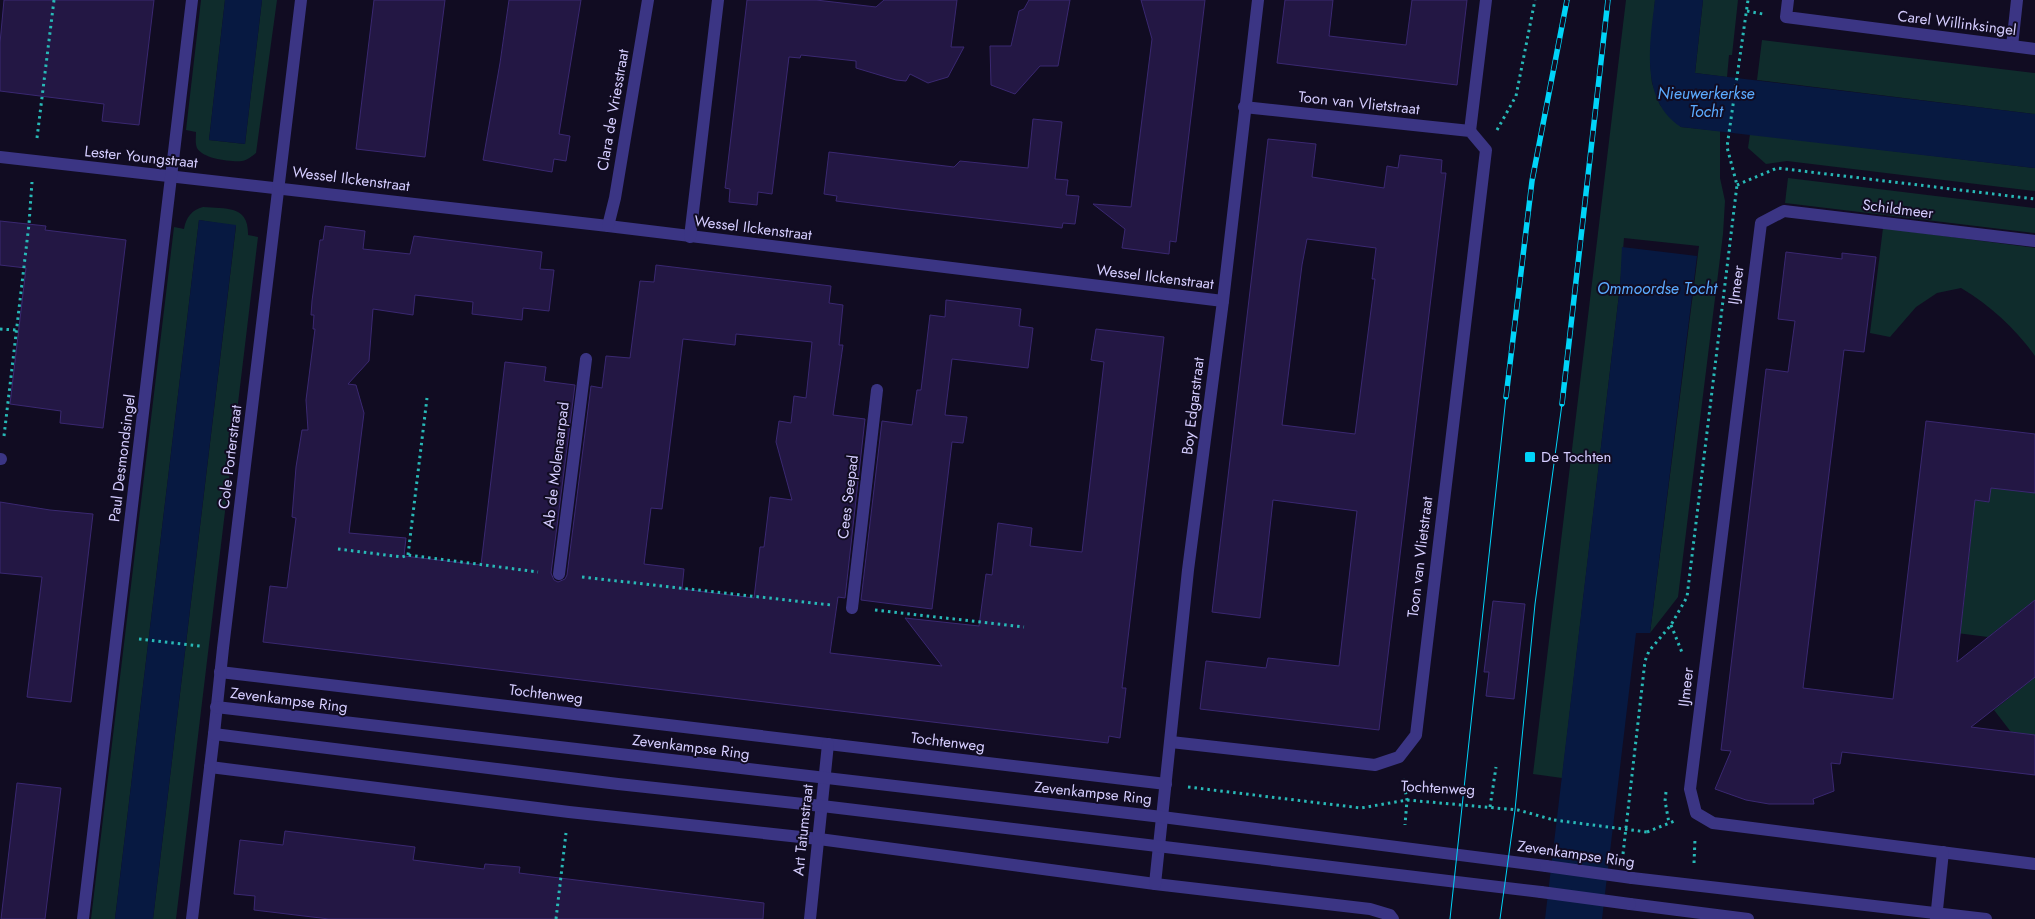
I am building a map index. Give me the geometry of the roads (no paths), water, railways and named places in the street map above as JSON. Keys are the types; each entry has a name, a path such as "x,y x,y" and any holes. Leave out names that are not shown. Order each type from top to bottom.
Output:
{"street":[{"name":"Paul Desmondsingel","path":"83,919 192,0"},
{"name":"Cole Porterstraat","path":"192,919 301,0"},
{"name":"Clara de Vriesstraat","path":"608,226 615,198 648,0"},
{"path":"690,237 718,0"},
{"name":"Boy Edgarstraat","path":"1162,817 1188,570 1223,301 1244,107 1258,0"},
{"path":"1470,131 1486,0"},
{"name":"Carel Willinksingel","path":"1788,0 1786,17 2035,49"},
{"path":"2012,46 2017,0"},
{"name":"Toon van Vlietstraat","path":"1171,742 1374,765 1399,757 1416,735 1486,150 1470,131 1244,107"},
{"name":"Lester Youngstraat","path":"0,157 279,188"},
{"name":"Wessel Ilckenstraat","path":"279,188 1223,301"},
{"name":"Schildmeer","path":"1761,223 1784,211 2035,241"},
{"name":"IJmeer","path":"1761,223 1690,789 1696,813 1713,823 2035,864"},
{"name":"Ab de Molenaarpad","path":"559,574 586,359"},
{"name":"Cees Seepad","path":"852,608 877,390"},
{"name":"Tochtenweg","path":"220,672 1166,784"},
{"name":"Zevenkampse Ring","path":"216,707 1162,817 1936,916 1986,919"},
{"path":"214,734 609,783 822,806 1541,892 1748,919"},
{"name":"Art Tatumstraat","path":"810,919 828,744"},
{"path":"210,767 569,812 819,839 1155,884 1370,909 1390,915 1393,919"},
{"name":"Zevenkampse Ring","path":"1155,884 1162,817"},
{"path":"1936,916 1944,852"}],"water":[{"path":"225,0 262,0 245,144 209,140"},
{"name":"Nieuwerkerkse Tocht","path":"1655,0 1703,0 1695,73 2035,114 2035,168 1681,127 1668,116 1659,102 1653,86 1650,52"},
{"path":"199,220 236,225 153,919 115,919"},
{"name":"Ommoordse Tocht","path":"1622,247 1697,256 1650,633 1636,633 1602,919 1545,919 1620,286"}],"tram line":[{"path":"1450,919 1506,397"},
{"path":"1500,919 1515,810 1535,604 1562,404"}],"railway":[{"path":"1506,397 1532,181 1567,0"},
{"path":"1562,404 1608,0"}],"place":[{"name":"De Tochten","path":"1530,457"}]}
